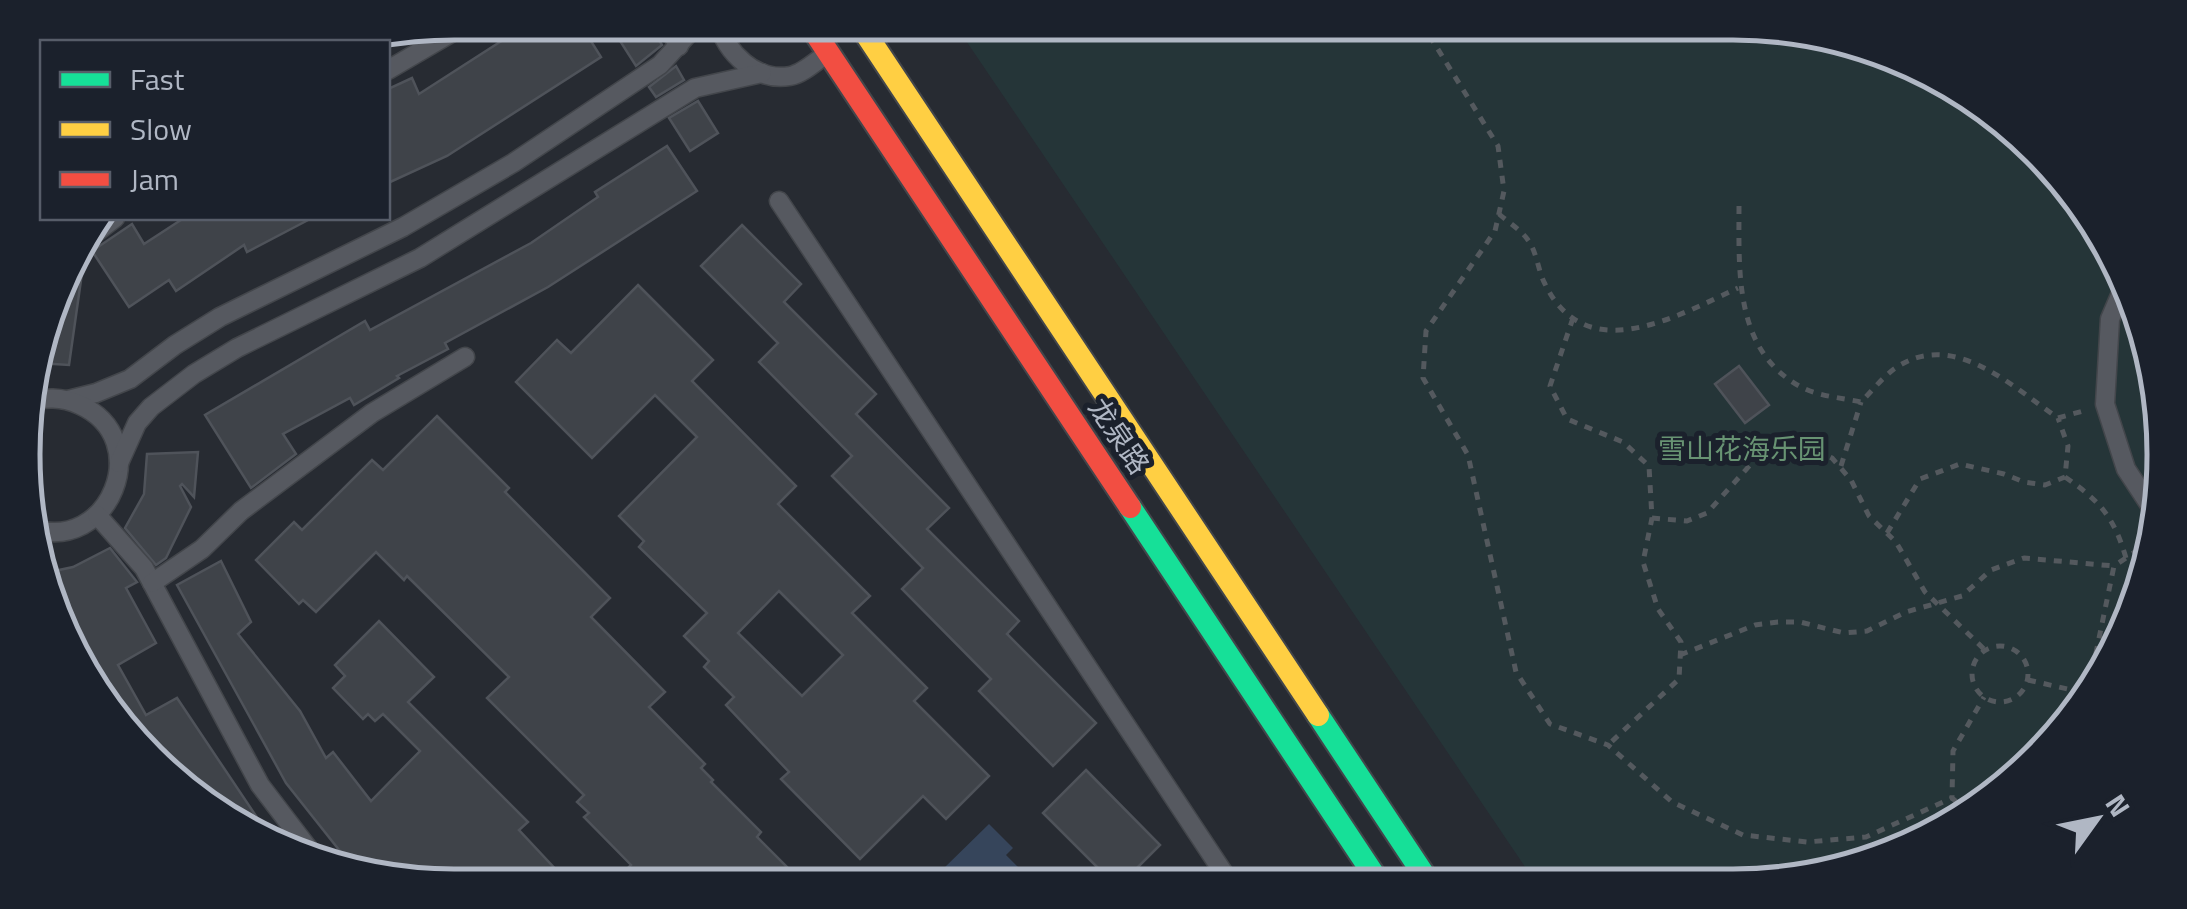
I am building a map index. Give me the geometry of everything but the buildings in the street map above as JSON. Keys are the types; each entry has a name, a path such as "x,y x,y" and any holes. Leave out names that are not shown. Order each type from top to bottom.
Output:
{"main road":[{"name":"龙泉路","path":"820,40 1370,869"},
{"name":"龙泉路","path":"870,40 1420,869"}],"lane":[{"path":"676,40 680,46"},
{"path":"44,399 68,400 130,379 220,318 404,227 513,163 660,65 685,40"},
{"path":"727,40 734,54 762,72"},
{"path":"390,69 438,41"},
{"path":"47,531 76,528 96,515 112,495 126,442 151,407 194,374 237,348 420,258 696,88 762,72 794,76 828,53"},
{"path":"779,202 1221,869"},
{"path":"2118,303 2110,320 2105,404 2126,469 2144,498"},
{"path":"152,583 202,548 240,511 372,414 465,357"},
{"path":"68,400 99,417 110,431 119,463"},
{"path":"96,515 144,568 260,785 302,839"}],"path":[{"path":"1433,40 1498,146 1504,190 1495,232 1426,331 1423,378 1468,454 1516,672 1550,724 1608,745 1672,802 1744,834 1807,842 1866,837 1952,798"},
{"path":"1739,206 1738,288 1754,340 1776,370 1804,389 1861,402"},
{"path":"1499,214 1530,241 1545,285 1573,318 1591,328 1625,332 1677,316 1738,288"},
{"path":"1573,318 1550,386 1567,419 1623,442 1649,466 1652,518 1644,562 1658,609 1681,642 1679,679 1608,745"},
{"path":"1841,468 1861,402 1894,369 1933,352 1976,363 2058,418 2068,446 2065,476"},
{"path":"2058,418 2105,404"},
{"path":"1652,518 1688,520 1708,512 1751,464 1790,446 1812,448 1832,458 1841,468 1868,516 1887,532 1926,592 1984,650"},
{"path":"1887,532 1920,479 1960,464 2024,482 2045,484 2065,476"},
{"path":"2065,476 2094,496 2116,526 2126,558"},
{"path":"1680,655 1755,625 1800,622 1844,633 1866,631 1906,612 1962,596 1990,570 2024,558 2114,566 2135,552"},
{"path":"2094,657 2114,566"},
{"path":"1995,646 2016,651 2028,669 2028,680 2015,698 2005,702 1984,697 1972,679 1972,668 1984,650 1995,646"},
{"path":"2028,680 2071,693"},
{"path":"1952,798 1953,751 1984,697"},
{"path":"1952,798 1957,803"}],"green space":[{"name":"雪山花海乐园","path":"966,40 1732,40 1813,48 1891,72 1963,110 2026,161 2077,224 2104,271 2133,347 2146,427 2146,482 2133,562 2115,613 2077,685 2044,728 2006,766 1963,799 1916,826 1840,855 1760,868 1527,869"}],"water":[{"path":"989,824 1013,848 1006,855 1020,869 943,869"}],"traffic: fast":[{"path":"1130,507 1370,869"},
{"path":"1318,715 1420,869"}],"traffic: slow":[{"path":"870,40 1318,715"}],"traffic: jam":[{"path":"820,40 1130,507"}]}
